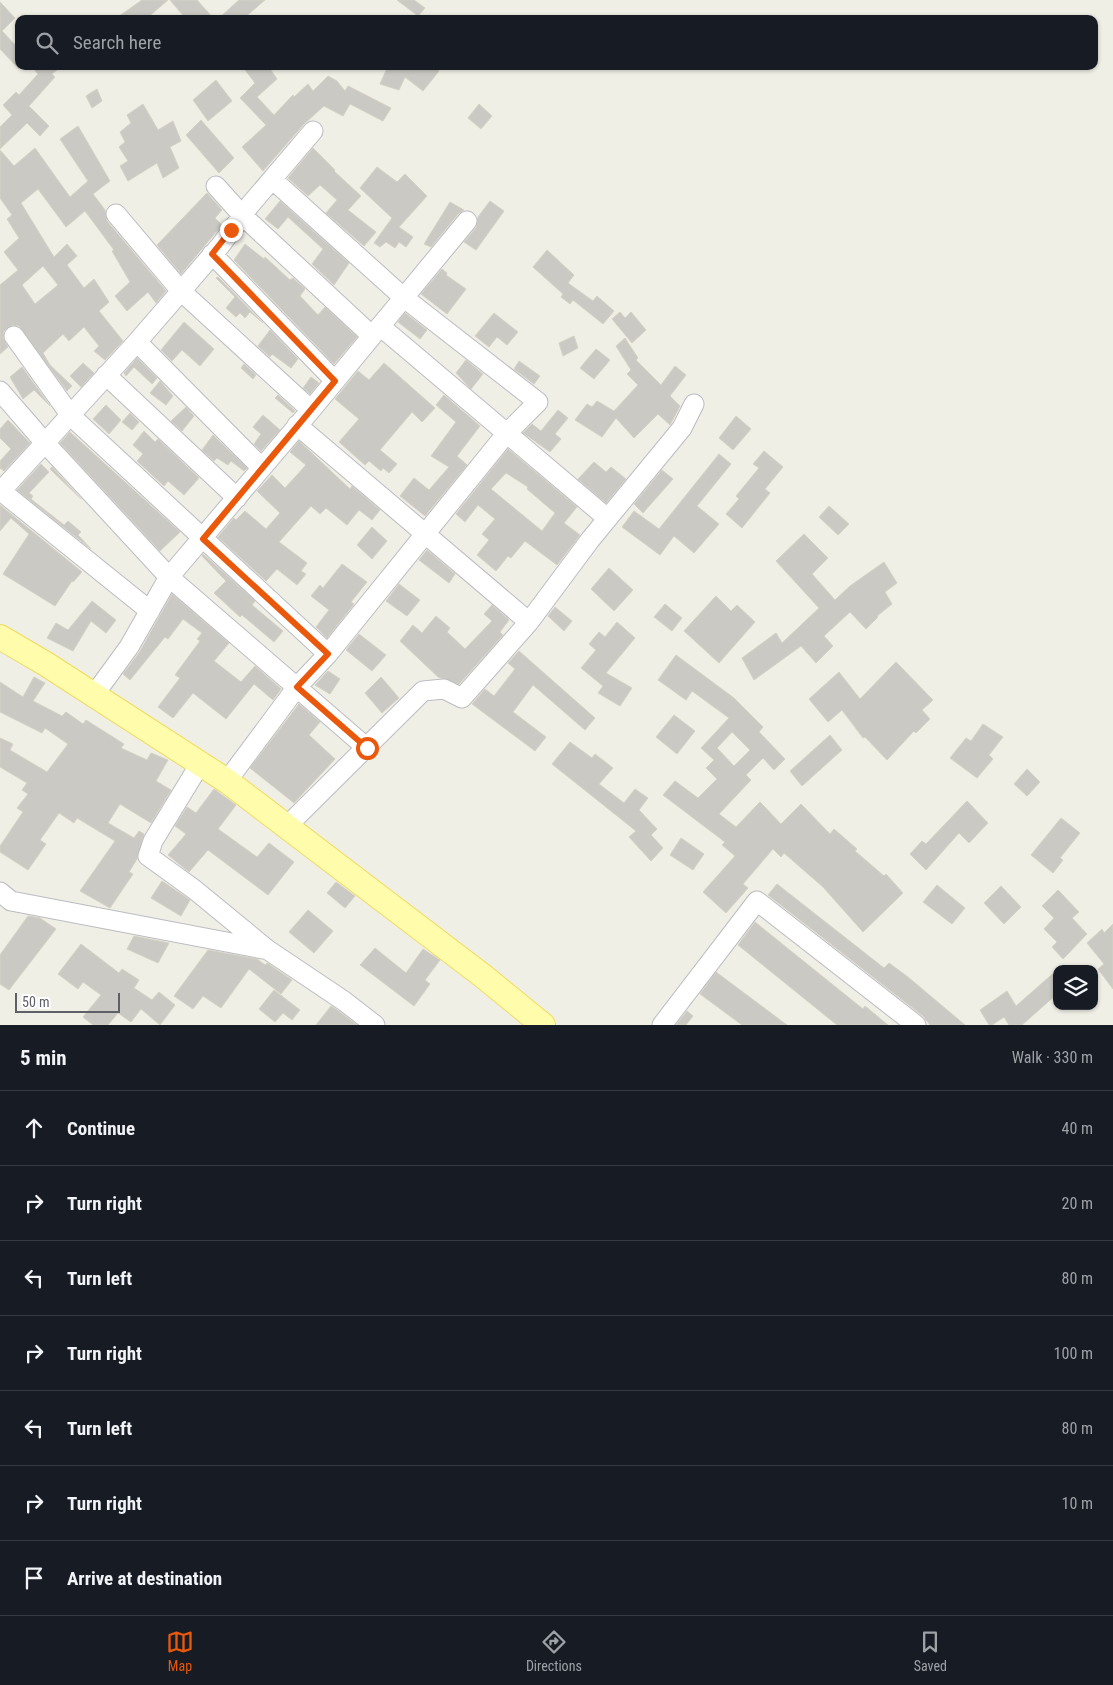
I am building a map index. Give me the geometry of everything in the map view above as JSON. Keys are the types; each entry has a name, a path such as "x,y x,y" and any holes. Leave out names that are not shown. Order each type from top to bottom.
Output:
{"main road":[{"path":"0,637 227,781 286,828 483,976 543,1025"}],"street":[{"path":"150,611 0,492 46,444 137,342 313,131"},
{"path":"227,781 297,687 328,654 506,434 538,402 403,297 272,180"},
{"path":"216,186 242,215 376,331 506,434 607,518"},
{"path":"116,214 181,291 312,410"},
{"path":"94,695 128,646 169,577 203,539 297,425 312,410 467,221"},
{"path":"212,254 335,381"},
{"path":"14,336 71,416 328,654"},
{"path":"137,342 262,468"},
{"path":"106,375 237,498"},
{"path":"0,391 46,444 169,577 367,748"},
{"path":"286,828 423,691 444,689 462,698 529,622 607,518 682,428 694,404"},
{"path":"297,425 529,622"},
{"path":"200,764 153,841 148,856 195,890 268,950 344,1001 375,1025"},
{"path":"0,892 11,901 268,950"},
{"path":"662,1025 757,901 916,1025"}],"building":[{"path":"142,0 168,0 151,15 121,15"},
{"path":"170,0 197,0 210,15 183,15"},
{"path":"239,0 265,0 248,15 222,15"},
{"path":"397,0 414,0 425,8 417,15"},
{"path":"0,2 15,18 2,31 15,45 15,65 0,49"},
{"path":"34,70 57,70 52,74 55,77 29,106 49,126 40,136 27,123 0,149 0,127 12,115 3,105 16,92 19,95 38,74"},
{"path":"245,70 271,70 277,79 257,97 274,115 293,95 294,97 308,84 313,91 328,76 337,81 345,91 348,86 391,108 383,121 350,104 343,116 324,106 304,124 263,171 242,147 266,125 240,98 255,83"},
{"path":"386,70 439,71 423,91 405,77 399,90 380,84"},
{"path":"216,80 232,101 208,121 193,100"},
{"path":"97,89 102,101 92,108 86,96"},
{"path":"143,104 158,130 173,121 181,141 170,147 179,168 163,178 157,163 128,181 120,166 128,161 119,147 125,142 120,132 131,123 127,115"},
{"path":"479,104 492,116 481,129 468,118"},
{"path":"201,120 234,158 219,173 186,135"},
{"path":"78,126 110,181 93,194 105,210 107,221 166,291 156,303 148,292 127,311 115,296 130,282 112,251 114,250 85,211 66,227 38,189 21,203 54,257 67,244 77,256 67,265 84,288 94,279 109,302 99,311 123,341 105,360 94,351 99,346 84,327 69,341 63,334 43,353 50,365 72,386 67,391 19,326 12,325 4,331 3,338 8,347 0,354 0,285 18,270 4,252 19,238 7,219 12,215 0,198 0,150 14,166 35,148 70,197 88,181 60,139","holes":["43,266 58,285 35,304 22,285"]},
{"path":"313,148 361,196 348,210 376,232 364,246 326,213 337,200 320,185 308,196 288,178"},
{"path":"377,167 397,182 405,174 427,196 399,227 413,237 406,247 399,242 395,248 386,242 380,247 374,243 392,218 360,188"},
{"path":"207,193 222,210 215,218 222,225 181,274 157,245"},
{"path":"280,201 349,263 334,285 312,264 323,249 288,217 278,229 265,219"},
{"path":"490,201 504,211 476,250 464,242 476,228 478,217"},
{"path":"450,202 464,210 458,214 431,247 424,244"},
{"path":"245,244 264,259 265,257 290,280 293,278 305,289 300,296 318,315 325,307 357,337 334,364 234,260"},
{"path":"547,250 574,275 568,283 593,301 597,296 614,311 603,324 573,300 570,304 561,297 563,294 533,267"},
{"path":"442,269 447,273 446,275 466,289 447,314 421,294"},
{"path":"218,277 263,323 250,312 245,318 240,313 236,317 226,308 235,297 216,278"},
{"path":"620,312 625,318 631,312 646,330 632,343 612,319"},
{"path":"405,313 427,330 420,339 398,322"},
{"path":"494,313 518,332 507,345 497,337 489,347 475,336"},
{"path":"184,322 214,349 200,366 182,350 172,361 161,350"},
{"path":"270,330 298,359 291,368 272,354 270,357 258,346"},
{"path":"574,336 578,348 563,356 559,343"},
{"path":"625,338 638,358 636,360 661,385 675,366 686,375 670,396 680,406 670,425 658,414 634,438 616,418 602,437 575,420 587,404 592,407 597,401 614,411 638,385 627,374 631,370 616,346"},
{"path":"596,349 610,360 594,379 580,368"},
{"path":"137,358 157,378 152,384 134,367 126,376 124,373"},
{"path":"466,360 483,374 471,389 456,373"},
{"path":"519,361 540,376 534,384 514,369"},
{"path":"83,363 94,373 81,387 70,376"},
{"path":"384,363 435,408 422,422 412,412 380,450 397,464 389,473 383,468 381,471 369,461 365,465 339,442 359,419 335,399 358,371 369,380"},
{"path":"244,364 256,375 253,379 241,368"},
{"path":"22,367 50,406 34,390 23,399 10,377"},
{"path":"311,377 319,383 310,394 303,388"},
{"path":"160,381 173,396 166,405 150,393"},
{"path":"278,395 295,411 293,413 275,398"},
{"path":"444,395 480,426 457,456 467,465 425,516 400,496 414,478 429,490 449,467 431,456 456,422 436,405"},
{"path":"106,405 121,420 109,434 93,419"},
{"path":"186,407 194,416 182,431 171,421"},
{"path":"558,410 568,418 555,434 561,439 550,452 523,433 532,424 541,431"},
{"path":"130,413 139,422 132,430 122,422"},
{"path":"263,415 280,430 261,451 254,444 261,434 253,427"},
{"path":"736,416 751,429 733,450 719,438"},
{"path":"8,420 30,443 4,471 0,468 0,461 11,449 0,438 0,429"},
{"path":"144,431 155,442 158,439 199,478 184,495 168,481 164,486 137,461 143,454 133,445"},
{"path":"70,432 180,532 160,551 60,443"},
{"path":"213,435 247,468 244,471 231,461 228,465 217,458 214,461 202,450"},
{"path":"299,441 350,489 352,486 380,510 372,520 359,510 347,525 326,508 320,514 311,506 279,542 307,563 301,571 306,574 297,585 277,569 266,581 218,537 234,518 236,520 245,511 266,529 280,513 257,491 272,475 285,488 306,465 290,452"},
{"path":"508,449 577,507 564,523 580,535 557,565 525,541 511,558 508,556 496,571 477,555 489,540 482,534 495,519 478,505 465,522 456,514","holes":["506,473 528,487 527,489 555,513 542,531 491,489"]},
{"path":"764,451 783,467 765,489 770,493 742,528 726,514 739,499 736,496 759,468 753,464"},
{"path":"719,454 731,464 697,506 719,524 694,553 674,536 660,555 622,527 634,511 659,529"},
{"path":"594,462 606,472 611,467 626,479 606,503 578,479"},
{"path":"41,464 49,472 29,493 33,496 31,499 64,525 68,521 81,532 78,535 91,549 17,490"},
{"path":"52,467 81,499 50,469"},
{"path":"662,470 673,479 643,513 634,504"},
{"path":"0,505 82,572 72,581 55,606 3,574 29,534 11,518 0,531"},
{"path":"829,506 849,524 838,535 819,517"},
{"path":"372,527 387,541 372,559 357,545"},
{"path":"804,534 828,558 812,574 835,600 850,586 884,562 897,583 885,592 892,604 877,616 866,629 850,612 824,636 833,646 816,663 801,646 754,680 742,658 776,633 782,643 819,608 776,561"},
{"path":"427,550 455,574 449,583 419,560"},
{"path":"203,554 255,601 252,605 283,631 274,642 242,615 240,617 214,593 226,581 202,556"},
{"path":"342,564 367,582 351,602 354,604 327,638 316,627 329,610 311,596 320,585 323,588"},
{"path":"609,568 633,590 614,611 591,589"},
{"path":"399,584 420,600 407,616 386,601"},
{"path":"172,594 229,643 214,661 241,682 255,666 281,689 273,700 254,684 226,719 193,693 173,718 158,707 180,678 175,675 200,641 197,639 202,633 183,619 168,639 165,637 130,680 123,674 139,653"},
{"path":"716,596 731,611 737,605 755,622 719,663 684,631"},
{"path":"92,601 116,620 106,633 91,621 73,651 47,638 56,623 68,630"},
{"path":"665,604 682,618 672,631 654,617"},
{"path":"492,605 509,620 500,632 503,635 459,684 438,677 400,641 413,625 422,633 436,616 450,628 447,632 465,649 492,621 484,614"},
{"path":"555,607 572,621 564,631 548,616"},
{"path":"617,622 635,638 606,673 632,688 620,706 598,693 603,686 581,668 596,650 589,644 599,632 605,637"},
{"path":"359,634 386,655 372,671 346,650"},
{"path":"519,651 595,718 585,730 533,685 513,712 546,737 535,751 472,704 485,689 494,696 515,669 508,663"},
{"path":"676,655 734,698 763,727 759,732 785,759 774,770 763,758 746,775 751,780 719,814 736,827 760,802 781,824 801,804 830,834 834,829 857,849 855,851 884,876 886,874 903,893 863,932 823,887 784,853 781,857 773,849 743,884 748,888 726,913 703,892 735,856 722,845 725,842 663,795 675,781 698,798 717,779 706,768 714,760 701,748 729,718 692,691 686,700 658,680","holes":["732,732 750,750 734,766 717,748"]},
{"path":"896,662 933,700 922,710 930,719 916,733 914,731 887,760 865,737 863,738 842,710 828,722 809,699 839,672 860,699"},
{"path":"328,671 340,679 330,694 315,685"},
{"path":"34,677 45,683 33,701 62,716 66,712 83,724 86,720 124,744 121,748 147,760 151,753 168,760 156,781 171,790 151,823 120,804 108,823 134,838 139,831 144,834 137,859 129,872 133,874 110,908 80,891 115,841 77,818 74,823 59,813 40,840 46,844 28,870 0,852 0,846 23,812 17,808 28,794 22,790 27,783 0,767 0,738 13,744 10,750 47,772 68,744 45,728 42,733 0,712 0,682 23,697"},
{"path":"381,677 399,698 382,713 365,693"},
{"path":"299,704 320,722 309,735 335,759 294,803 250,768"},
{"path":"674,715 695,731 677,754 656,737"},
{"path":"983,724 1003,737 989,755 993,759 977,778 950,758 966,738 971,741"},
{"path":"830,735 842,750 802,786 790,771"},
{"path":"570,742 592,758 595,754 613,768 599,784 624,803 635,789 648,798 639,810 657,829 651,835 663,848 651,861 629,837 636,831 552,764"},
{"path":"1027,769 1040,782 1027,796 1014,784"},
{"path":"214,789 236,805 218,829 257,857 269,843 294,862 268,895 208,850 189,872 168,855 186,834 175,826 187,807 196,813"},
{"path":"967,801 988,823 969,843 959,833 926,870 910,854 922,841 926,844"},
{"path":"1061,818 1080,833 1060,858 1063,860 1053,873 1031,855"},
{"path":"681,838 704,854 693,870 670,855"},
{"path":"162,881 190,900 181,916 151,898"},
{"path":"336,882 355,896 345,908 327,893"},
{"path":"777,884 884,968 889,963 908,977 965,1025 930,1025 923,1016 768,895"},
{"path":"937,885 965,908 952,924 923,902"},
{"path":"1001,886 1021,907 1004,924 984,903"},
{"path":"1058,890 1079,912 1072,918 1087,934 1063,959 1052,947 1057,942 1044,929 1054,918 1042,906"},
{"path":"308,910 333,931 314,953 289,932"},
{"path":"28,916 40,918 56,929 9,990 0,984 0,955"},
{"path":"755,922 863,1009 865,1006 888,1025 837,1025 738,945"},
{"path":"1113,924 1113,989 1098,969 1104,964 1087,943 1102,929 1104,933"},
{"path":"134,936 169,943 158,963 127,949"},
{"path":"81,944 119,973 122,969 139,980 134,988 152,1000 159,992 175,1005 160,1025 141,1009 131,1022 118,1013 108,1025 93,1025 83,1017 101,995 83,982 78,989 58,974"},
{"path":"375,948 406,973 423,949 440,960 425,980 430,984 414,1006 360,965"},
{"path":"208,950 257,959 265,965 267,963 292,980 281,994 249,969 221,1008 203,996 193,1009 174,996"},
{"path":"716,972 787,1025 742,1025 700,994"},
{"path":"1053,974 1053,998 1022,1025 1009,1025 1004,1017 989,1025 980,1010 1007,991 1016,1006"},
{"path":"274,990 300,1010 292,1020 283,1013 275,1022 259,1009"},
{"path":"331,1006 337,1010 357,1025 316,1025"},
{"path":"687,1011 693,1016 686,1025 676,1025"}],"route":[{"path":"231,230 212,254 335,381 203,539 328,654 297,687 367,748"}]}
